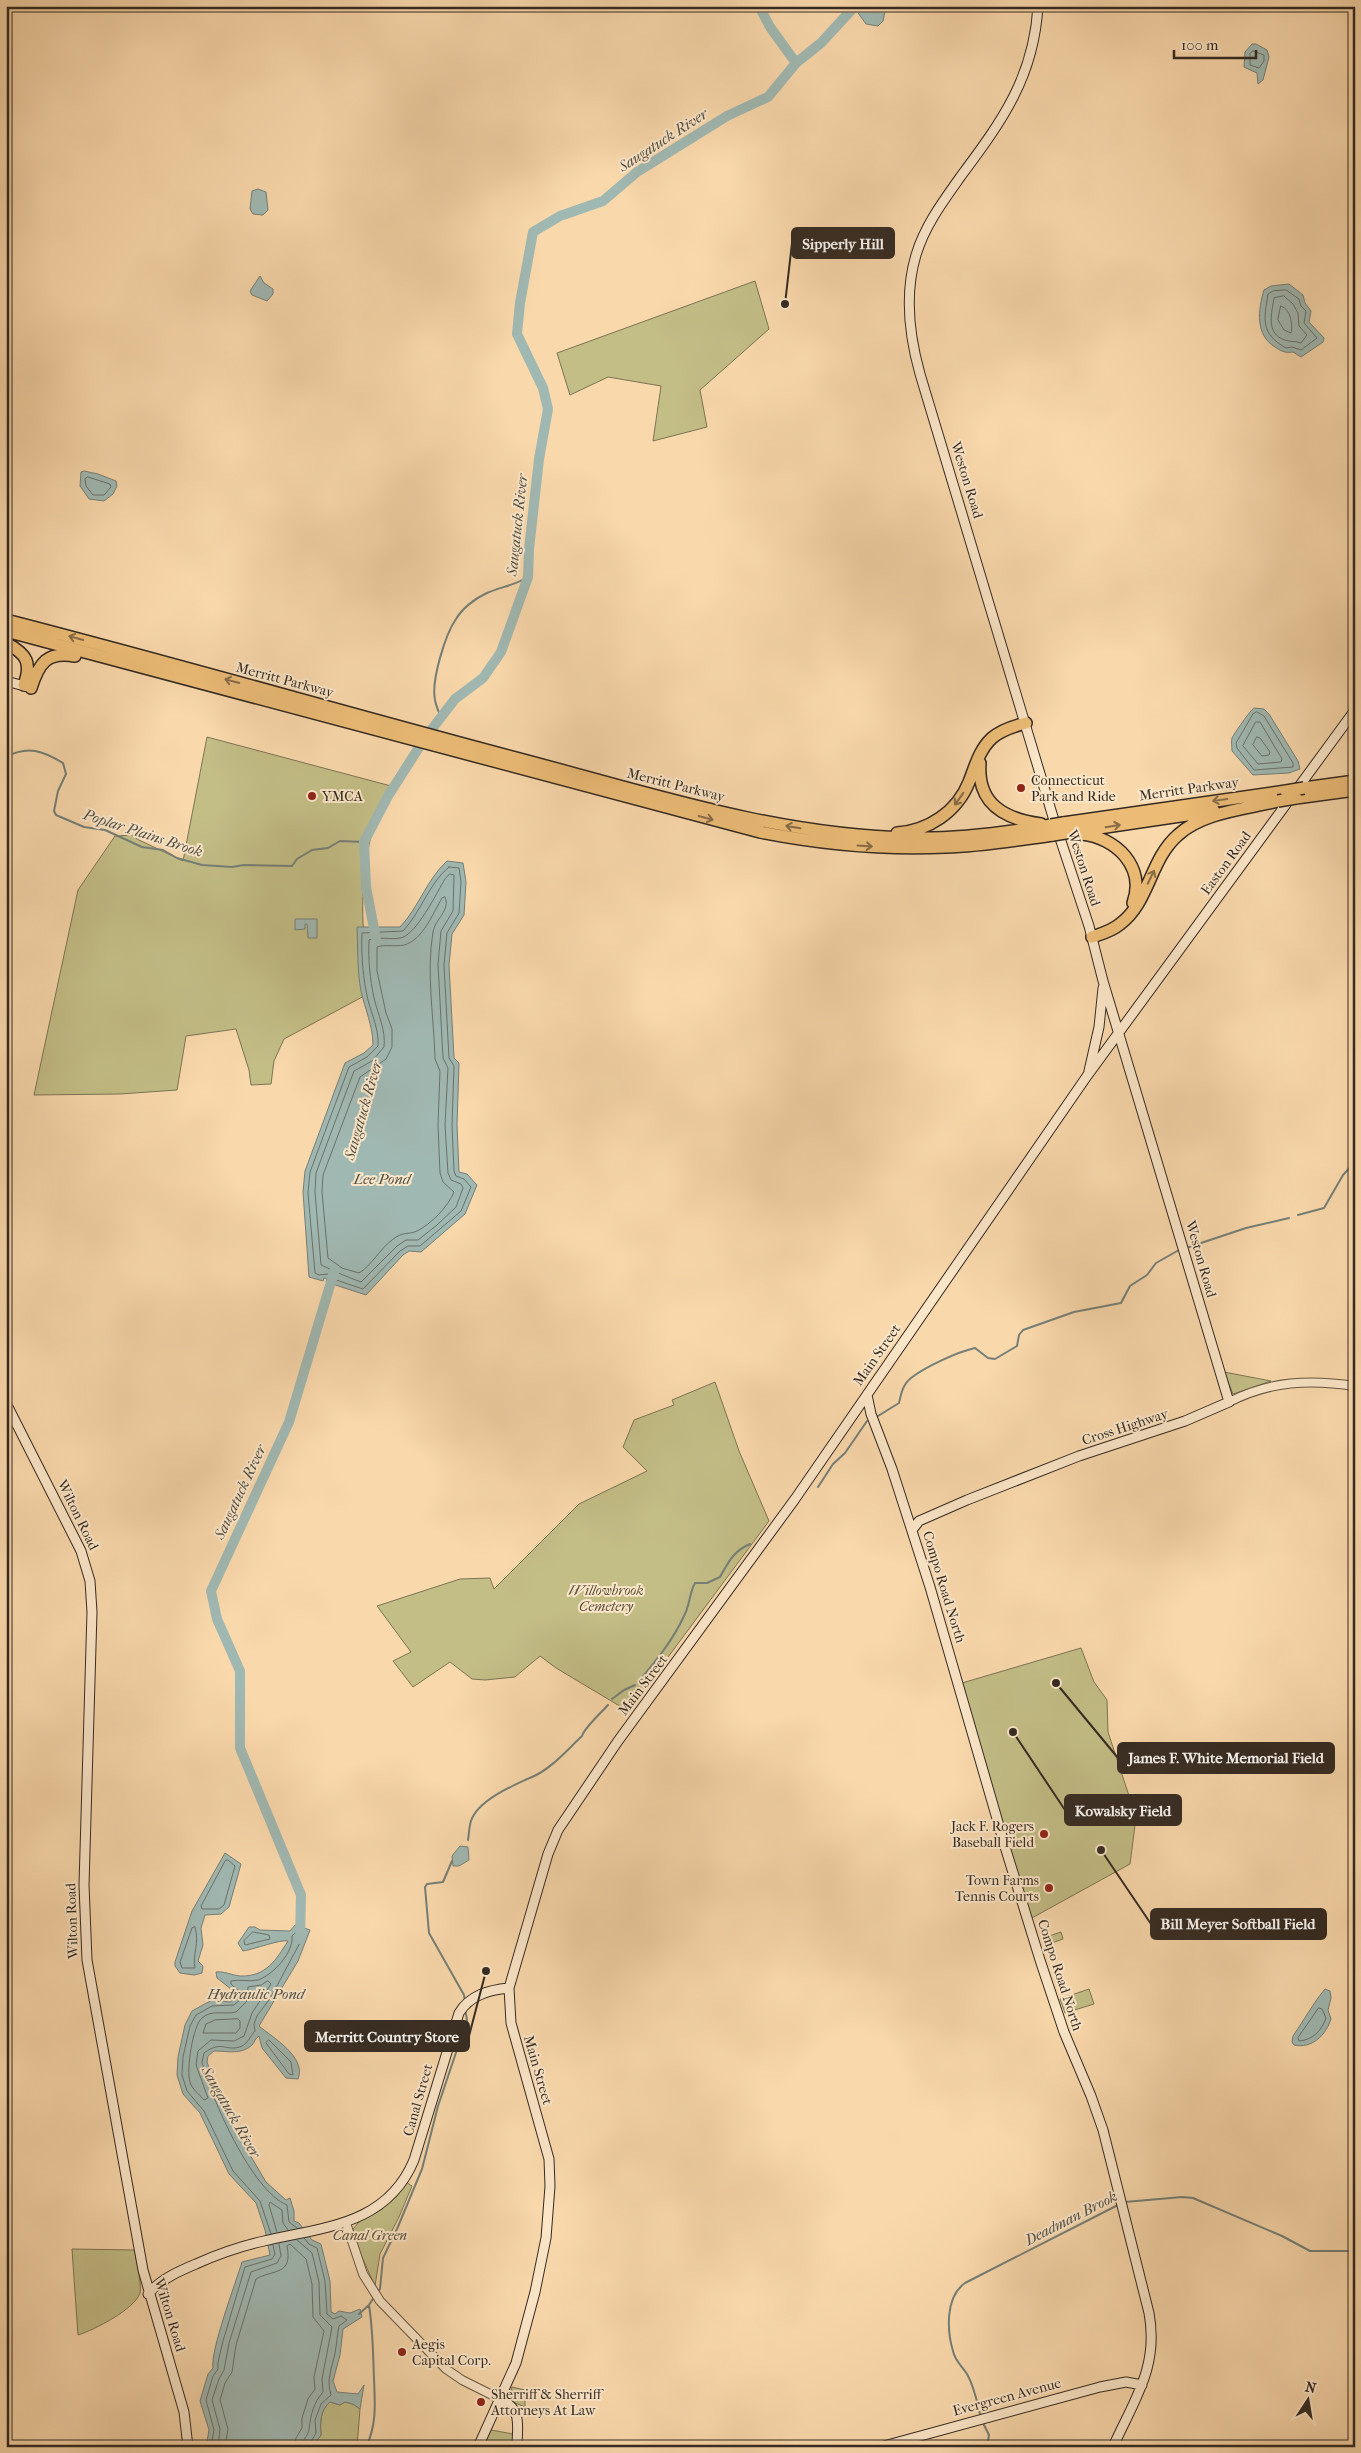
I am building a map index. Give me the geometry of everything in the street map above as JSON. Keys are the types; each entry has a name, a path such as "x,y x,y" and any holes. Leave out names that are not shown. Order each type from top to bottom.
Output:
{"highway":[{"name":"Merritt Parkway","path":"6,620 731,825 800,839 850,845 920,848 972,845 1058,829 1355,781"},
{"name":"Merritt Parkway","path":"6,632 181,678 396,730"},
{"path":"6,643 25,656 28,666 27,687"},
{"path":"27,687 40,666 56,655 91,658 181,678"},
{"path":"819,831 894,833 924,827 943,817 955,805 967,787 984,746 997,734 1026,723"},
{"name":"Merritt Parkway","path":"457,747 697,806 819,831 887,838 935,838 1058,829 1355,790"},
{"path":"980,755 981,786 993,804 1016,818 1101,838 1119,850 1130,862 1136,878 1136,887 1135,899 1126,918"},
{"path":"1092,937 1112,929 1126,918 1138,904 1160,856 1178,835 1205,819 1278,801"}],"main road":[{"name":"Weston Road","path":"1038,6 1033,50 1021,83 997,128 945,199 928,227 913,266 909,305 911,335 918,368 1092,937 1103,980 1229,1402"},
{"path":"6,681 27,687"},
{"name":"Easton Road","path":"1120,1032 1355,710"},
{"name":"Weston Road","path":"1087,1076 1100,1022 1103,980"},
{"name":"Main Street","path":"478,2447 516,2363 545,2245 550,2186 547,2149 511,2023 509,1988 550,1848 567,1813 795,1499 1087,1076 1120,1032"},
{"name":"Compo Road North","path":"867,1395 870,1414 892,1468 912,1530 1029,1926 1064,2032 1097,2112 1151,2324 1151,2357 1142,2385 1113,2447"},
{"name":"Cross Highway","path":"912,1530 919,1520 968,1500 1079,1456 1192,1418 1229,1402"},
{"name":"Wilton Road","path":"6,1403 76,1540 90,1581 92,1612 84,1885 86,1950 110,2096 148,2294 184,2412 188,2447"},
{"name":"Canal Street","path":"148,2294 159,2282 190,2266 227,2251 346,2223 364,2215 383,2202 409,2171 422,2137 453,2026 463,2006 477,1996 494,1990 509,1988"},
{"name":"Evergreen Avenue","path":"880,2447 1094,2388 1126,2382 1142,2385"},
{"path":"500,2399 510,2404 516,2412 517,2447"}],"street":[{"name":"Cross Highway","path":"1229,1402 1255,1390 1283,1383 1305,1382 1355,1386"},
{"path":"346,2223 358,2262 371,2289 384,2305 446,2369 462,2380 500,2399"}],"green space":[{"path":"755,281 769,329 700,390 707,427 653,441 661,386 608,377 570,395 557,353"},
{"path":"207,737 391,786 377,817 365,870 363,923 370,964 366,995 284,1039 274,1061 271,1084 251,1085 249,1070 236,1029 186,1036 177,1090 120,1094 34,1095 78,890 115,836 134,835 137,839 183,861"},
{"path":"1224,1372 1271,1381 1233,1394"},
{"name":"Willowbrook Cemetery","path":"715,1382 739,1451 769,1521 628,1711 556,1668 540,1656 515,1677 485,1680 472,1679 450,1662 413,1687 393,1661 411,1652 377,1606 460,1579 490,1578 494,1589 579,1504 647,1471 623,1447 634,1420 674,1405 672,1400"},
{"path":"1081,1648 1094,1682 1107,1700 1108,1732 1136,1817 1130,1864 1030,1919 1006,1843 962,1683"},
{"path":"1061,1932 1063,1939 1049,1944 1046,1937"},
{"path":"1089,1989 1094,2004 1065,2013 1060,1999"},
{"name":"Canal Green","path":"406,2182 412,2186 380,2254 375,2286 356,2244 353,2229 359,2222 389,2202"},
{"path":"72,2249 134,2250 140,2284 140,2293 130,2306 103,2324 78,2335"},
{"path":"512,2387 525,2390 525,2407 515,2403 509,2397"},
{"path":"330,2402 340,2405 345,2402 353,2404 360,2409 357,2447 312,2447 321,2435 322,2413"},
{"path":"491,2430 513,2434 514,2447 483,2447"}],"water":[{"path":"853,6 886,6 883,21 878,26 866,24"},
{"path":"1252,44 1267,50 1269,57 1263,80 1258,84 1257,73 1244,67 1245,52"},
{"path":"258,189 266,192 268,210 263,215 253,214 250,209 252,191"},
{"path":"260,276 264,283 273,289 273,294 267,301 252,295 250,291"},
{"path":"1289,284 1303,295 1305,303 1311,311 1309,322 1324,338 1323,342 1301,357 1293,352 1282,351 1275,347 1264,336 1261,329 1260,306 1264,290 1271,286"},
{"path":"84,471 116,481 117,486 113,494 104,501 89,499 80,486 81,472"},
{"path":"1254,708 1264,709 1269,714 1298,761 1300,769 1289,773 1253,775 1232,751 1232,738"},
{"name":"Lee Pond","path":"447,861 463,863 466,882 464,915 452,934 449,965 454,1058 459,1063 457,1125 459,1172 467,1174 477,1185 465,1214 421,1252 409,1251 403,1255 366,1295 326,1282 327,1279 324,1278 323,1281 309,1277 303,1192 305,1171 345,1063 364,1053 373,1045 360,983 357,927 400,927 413,911 434,876"},
{"path":"295,919 317,919 317,938 308,938 307,924 305,924 305,929 295,930"},
{"path":"460,1846 468,1847 469,1860 459,1866 453,1866 452,1856"},
{"path":"225,1853 241,1864 229,1907 221,1914 205,1915 201,1928 203,1945 198,1961 203,1966 202,1973 194,1975 180,1973 175,1966 175,1962 192,1911"},
{"name":"Hydraulic Pond","path":"295,1925 310,1930 298,1961 259,2026 293,2055 298,2063 298,2079 286,2078 262,2048 259,2036 252,2045 243,2050 234,2052 214,2051 208,2056 207,2062 224,2111 266,2182 286,2200 290,2198 294,2211 294,2221 299,2223 312,2240 321,2244 330,2281 331,2312 335,2314 339,2311 350,2313 360,2309 362,2317 343,2329 340,2355 333,2381 337,2392 358,2394 364,2385 360,2409 353,2404 345,2402 340,2405 330,2402 322,2413 321,2435 312,2447 206,2447 209,2430 200,2401 208,2374 213,2368 219,2332 242,2262 270,2255 265,2230 256,2203 229,2174 200,2113 183,2094 177,2075 178,2057 185,2025 192,2011 212,2000 230,2002 237,1997 236,1993 217,1978 216,1972 240,1976 257,1974 274,1961 288,1941 280,1941 243,1951 238,1943 249,1927 255,1927 260,1930 290,1931"},
{"path":"1325,1989 1330,1991 1331,1998 1328,2010 1331,2019 1329,2025 1322,2035 1312,2043 1301,2046 1294,2045 1292,2042 1293,2036"}],"waterway":[{"path":"759,6 770,27 796,63"},
{"name":"Saugatuck River","path":"376,939 366,887 364,842 388,796 425,738 455,699 483,678 501,652 528,577 529,549 539,459 548,409 543,388 517,334 520,303 533,232 560,216 603,201 637,172 727,116 768,97 796,63 821,43 855,6"},
{"path":"441,718 435,700 435,682 443,647 456,619 465,608 481,596 528,577"},
{"name":"Poplar Plains Brook","path":"6,757 28,750 49,755 63,763 66,774 58,791 54,811 56,815 84,827 105,830 142,847 163,850 177,858 202,865 232,867 244,865 292,866 297,859 312,850 328,848 340,841 364,842"},
{"path":"1298,1215 1324,1208 1343,1175 1355,1162"},
{"path":"1189,1247 1246,1228 1289,1218"},
{"path":"878,1416 899,1403 906,1383 924,1369 951,1356 975,1348 988,1358 995,1359 1017,1346 1019,1335 1023,1330 1074,1312 1121,1303 1130,1286 1147,1275 1156,1263 1179,1250"},
{"name":"Saugatuck River","path":"300,1939 301,1895 240,1748 240,1671 217,1619 211,1591 289,1422 334,1272"},
{"path":"818,1487 833,1464 845,1453 867,1421"},
{"path":"639,1681 675,1633 686,1612 695,1583 707,1583 720,1577 735,1554 750,1544"},
{"path":"612,1699 635,1685"},
{"path":"468,1840 471,1821 481,1806 497,1794 539,1774 552,1764 582,1736 590,1724 608,1705"},
{"path":"452,1861 443,1882 427,1884 425,1887 429,1933 464,1995 465,2002"},
{"path":"377,2293 380,2289 383,2258 422,2169 438,2106 467,2020 465,2009"},
{"name":"Deadman Brook","path":"1125,2202 1182,2197 1193,2198 1282,2236 1310,2251 1355,2251"},
{"name":"Deadman Brook","path":"980,2414 972,2383 955,2358 951,2343 949,2315 958,2289 965,2283 1118,2205"},
{"path":"366,2447 372,2430 375,2396 373,2342 369,2305 374,2297"},
{"path":"359,2314 369,2305"},
{"name":"Deadman Brook","path":"983,2423 989,2435 987,2447"}],"place":[{"name":"Sipperly Hill","path":"785,304"},
{"name":"Connecticut Park and Ride","path":"1021,788"},
{"name":"YMCA","path":"312,796"},
{"name":"James F. White Memorial Field","path":"1056,1683"},
{"name":"Kowalsky Field","path":"1013,1732"},
{"name":"Jack F. Rogers Baseball Field","path":"1044,1834"},
{"name":"Bill Meyer Softball Field","path":"1101,1850"},
{"name":"Town Farms Tennis Courts","path":"1049,1888"},
{"name":"Merritt Country Store","path":"486,1971"},
{"name":"Aegis Capital Corp.","path":"402,2352"},
{"name":"Sherriff & Sherriff Attorneys At Law","path":"481,2402"}]}
